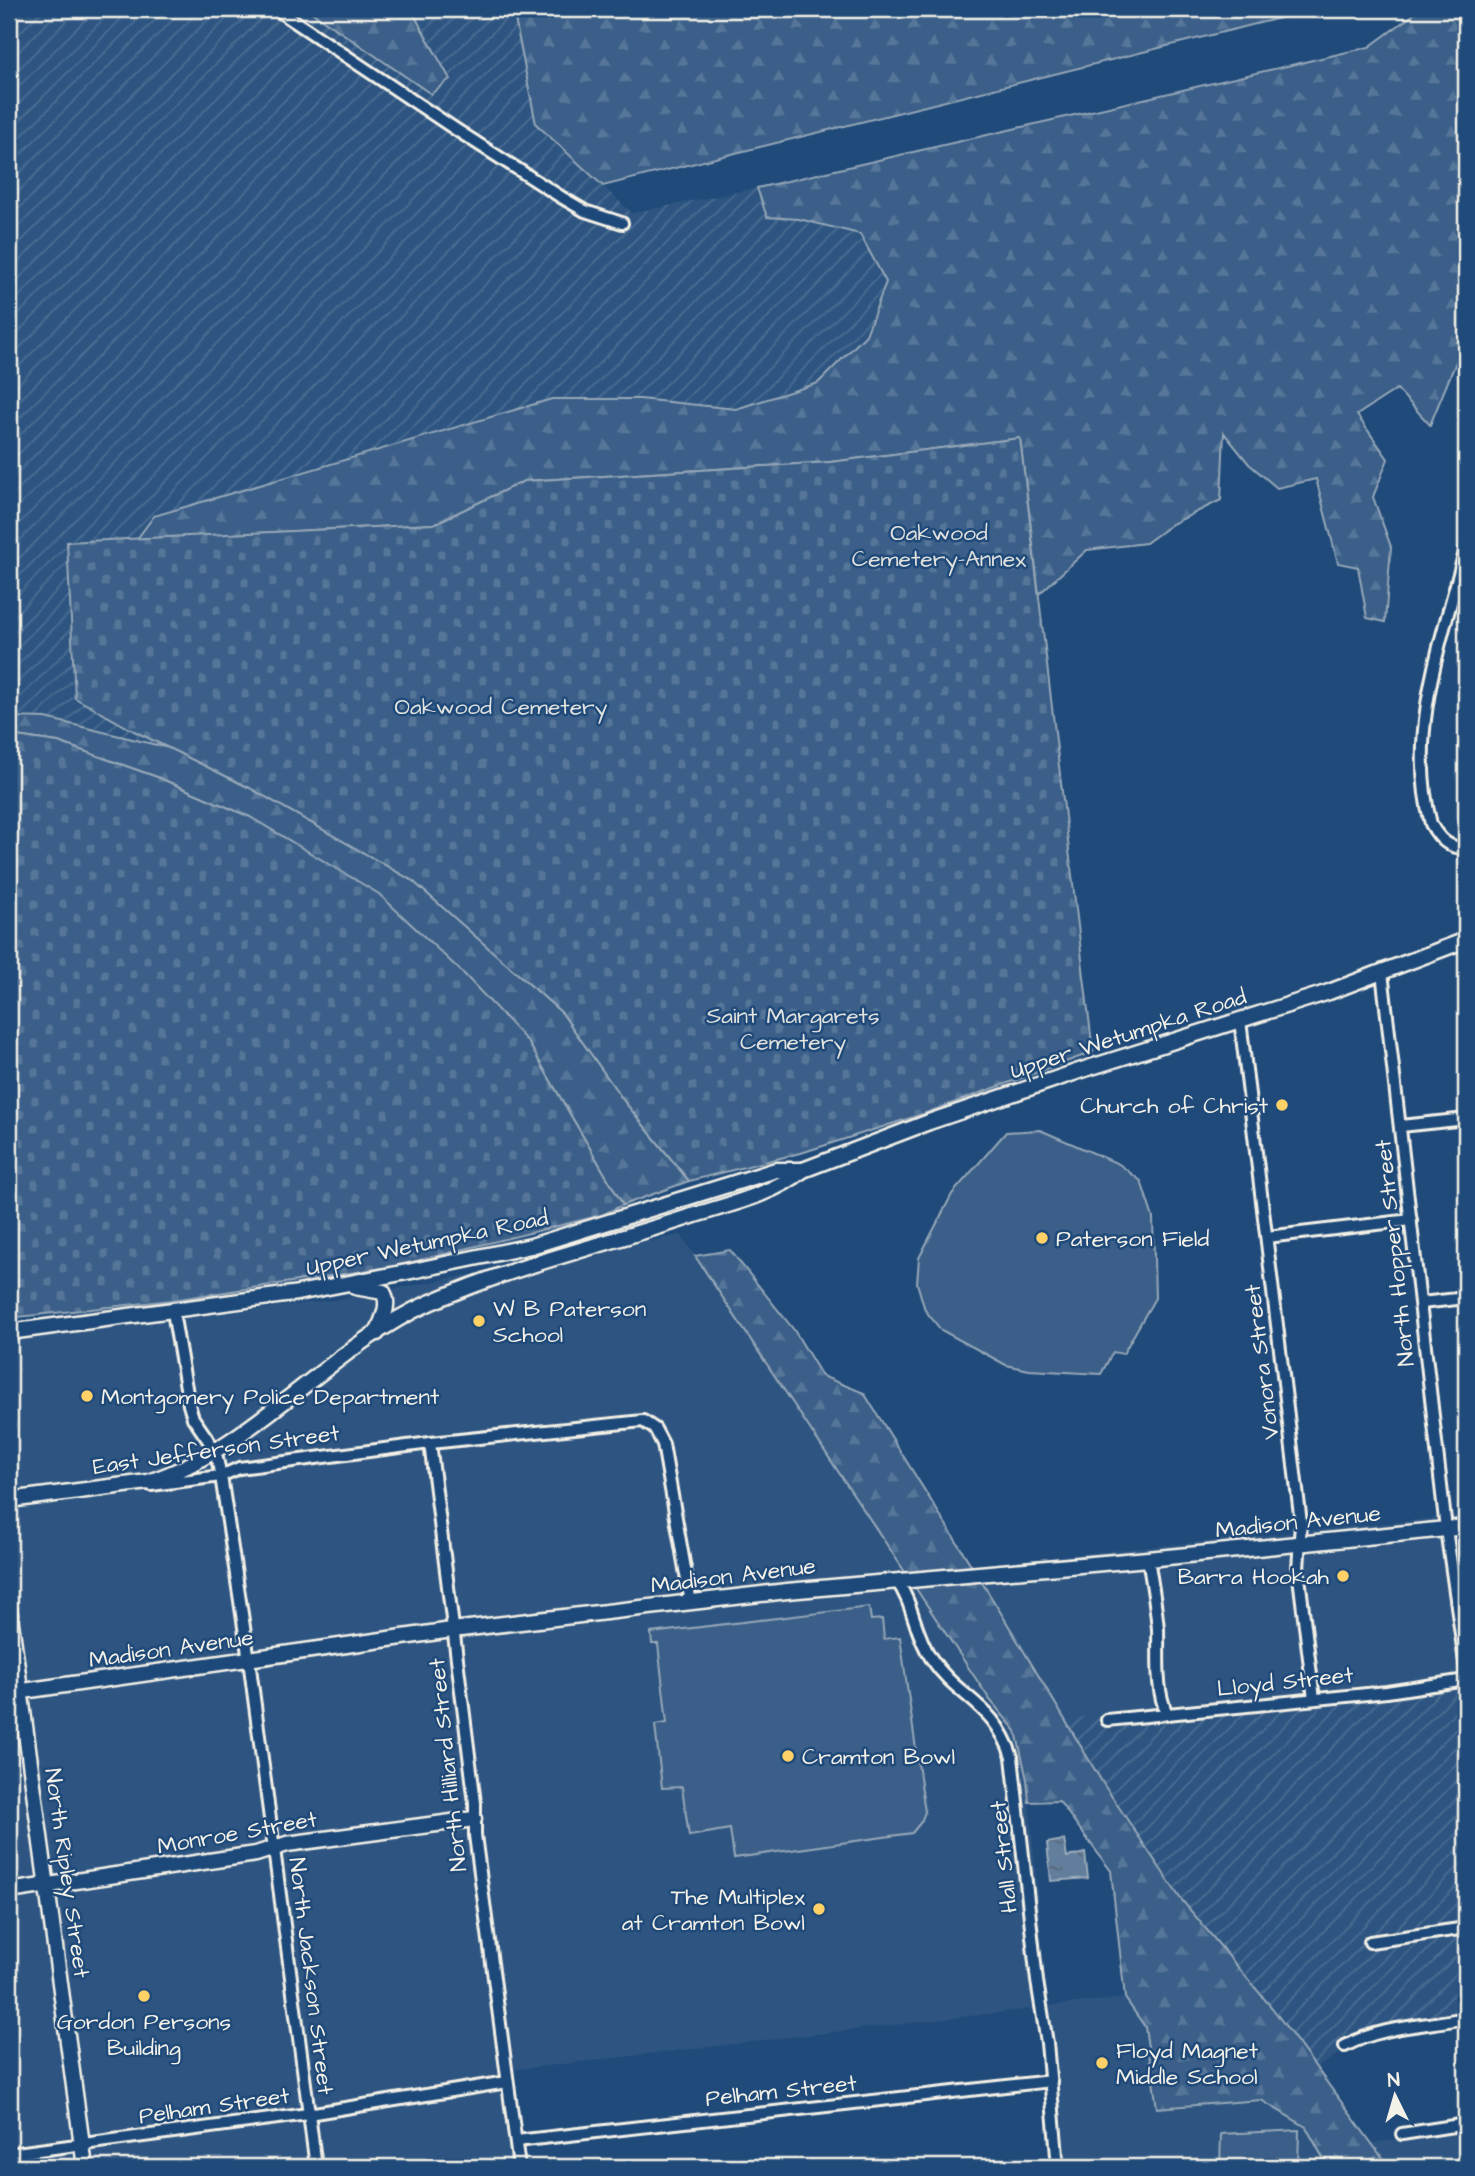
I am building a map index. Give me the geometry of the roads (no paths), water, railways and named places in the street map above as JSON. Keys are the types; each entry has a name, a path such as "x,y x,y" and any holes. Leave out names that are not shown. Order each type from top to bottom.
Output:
{"main road":[{"name":"Upper Wetumpka Road","path":"115,1487 167,1476 215,1450 377,1333 408,1313 462,1289 731,1204 787,1183 803,1170 898,1133 1329,992 1466,940"},
{"name":"Upper Wetumpka Road","path":"9,1332 173,1312 342,1286 512,1250 776,1171 803,1170"},
{"path":"579,1232 585,1249"},
{"path":"342,1286 383,1292 387,1298 387,1307 377,1333"},
{"name":"East Jefferson Street","path":"9,1500 115,1487"},
{"name":"Madison Avenue","path":"14,1692 452,1630 896,1580 1299,1545 1466,1527"},
{"name":"North Ripley Street","path":"9,1608 14,1692 48,1886 85,2167"},
{"name":"Monroe Street","path":"9,1891 256,1854 287,1844 474,1819"}],"street":[{"path":"276,9 569,202 584,211 622,223"},
{"path":"1466,548 1434,669 1424,726 1423,757 1429,815 1436,833 1453,847 1466,848"},
{"name":"North Hopper Street","path":"1382,972 1446,1529 1466,1669"},
{"name":"Vonora Street","path":"1240,1020 1301,1523 1298,1569 1314,1699"},
{"path":"1401,1126 1466,1119"},
{"path":"1267,1237 1411,1220"},
{"path":"1421,1303 1466,1298"},
{"name":"North Jackson Street","path":"173,1312 188,1405 193,1418 215,1450 221,1476 249,1660 316,2167"},
{"name":"East Jefferson Street","path":"115,1487 221,1476 239,1468 430,1443 632,1421 650,1424 663,1444 691,1603"},
{"name":"North Hilliard Street","path":"430,1443 475,1803 474,1819 519,2167"},
{"path":"1148,1559 1158,1631 1160,1696 1167,1714"},
{"name":"Hall Street","path":"896,1580 909,1598 915,1625 929,1655 944,1675 991,1716 1012,1757 1051,2081 1058,2167"},
{"name":"Lloyd Street","path":"1107,1720 1387,1692 1466,1680"},
{"path":"1370,1942 1466,1928"},
{"path":"1345,2046 1360,2038 1380,2033 1466,2018"},
{"name":"Pelham Street","path":"516,2141 1051,2081"},
{"name":"Pelham Street","path":"9,2154 309,2114 507,2082"},
{"path":"1402,2134 1466,2124"}],"water":[{"path":"1064,1840 1067,1857 1085,1853 1088,1878 1051,1881 1047,1843"}],"place":[{"name":"Church of Christ","path":"1282,1105"},
{"name":"Paterson Field","path":"1042,1238"},
{"name":"W B Paterson School","path":"479,1321"},
{"name":"Montgomery Police Department","path":"87,1396"},
{"name":"Barra Hookah","path":"1343,1576"},
{"name":"Cramton Bowl","path":"788,1756"},
{"name":"The Multiplex at Cramton Bowl","path":"819,1909"},
{"name":"Gordon Persons Building","path":"144,1996"},
{"name":"Floyd Magnet Middle School","path":"1102,2063"}],"park label":[{"name":"Oakwood Cemetery-Annex","path":"939,545"},
{"name":"Oakwood Cemetery","path":"501,706"},
{"name":"Saint Margarets Cemetery","path":"793,1028"}]}
